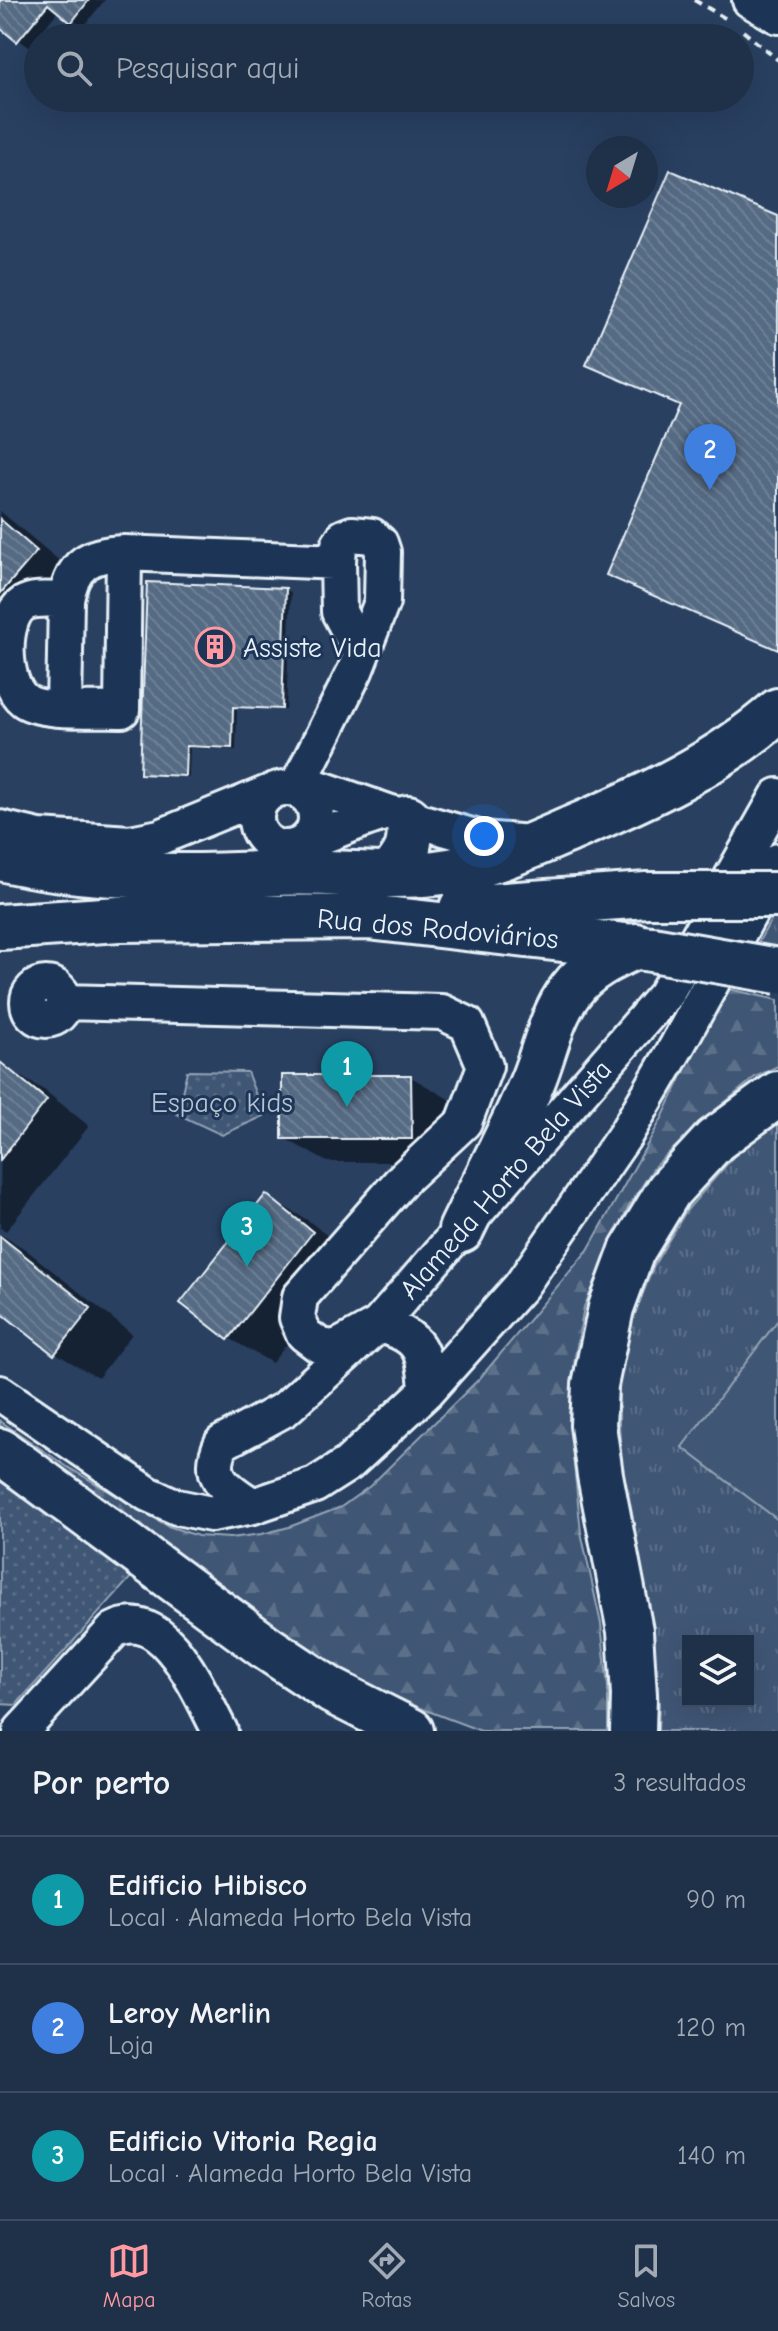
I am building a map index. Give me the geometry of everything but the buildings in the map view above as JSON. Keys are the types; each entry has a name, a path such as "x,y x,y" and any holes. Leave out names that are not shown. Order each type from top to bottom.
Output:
{"main road":[{"path":"0,858 110,874 256,875 292,857 390,875 455,870 486,863 538,843 673,783 726,751 778,711"},
{"path":"390,875 403,859 411,835 398,815"},
{"path":"208,918 292,857"},
{"path":"368,917 527,902 647,895 778,895"},
{"path":"0,899 32,908 119,919"},
{"name":"Rua dos Rodoviários","path":"0,927 119,919 368,917 644,948 778,971"},
{"path":"461,1230 534,1079 552,1024 570,992 600,964 644,948"},
{"path":"633,1731 630,1631 593,1425 595,1385 611,1308 632,1251 669,1190 715,1140 778,1094"},
{"path":"0,1451 267,1648 332,1691 411,1731"}],"street":[{"path":"750,0 778,16"},
{"path":"292,857 295,847 274,845 259,831 257,811 261,801 282,791 355,671 382,602 383,552 380,543 372,536 352,534 344,537 339,545 339,612 361,653"},
{"path":"64,708 68,583 87,560 104,554 124,553 338,562"},
{"path":"66,600 33,600 20,605 8,627 6,670 12,684 23,700 37,706 122,710 124,553"},
{"path":"0,828 39,837 130,843 160,837 282,791 316,787 482,839 538,843"},
{"path":"282,791 311,800 317,818 311,835 292,857"},
{"name":"Alameda Horto Bela Vista","path":"253,1506 220,1482 214,1466 222,1443 285,1409 378,1325 665,995 778,796"},
{"path":"292,857 325,836 367,817 398,815"},
{"name":"Alameda Horto Bela Vista","path":"0,1393 136,1486 177,1507 211,1514 253,1506 315,1485 348,1464 427,1391 521,1286 625,1135 778,861"},
{"path":"64,1002 442,1012 467,1024 485,1066 464,1122 404,1178 300,1297 297,1318 304,1334 320,1346 336,1348 378,1325 395,1329 420,1349 425,1362 427,1391"},
{"path":"21,1731 114,1630 124,1625 150,1629 163,1637 177,1655 220,1731"}],"green space":[{"path":"776,911 778,951 755,948"},
{"path":"724,988 778,1000 778,1066 755,1077 655,1166 629,1206 584,1307 575,1357 569,1416 581,1532 601,1624 608,1687 608,1731 481,1731 378,1688 334,1665 269,1623 156,1544 0,1425 0,1421 66,1466 168,1526 198,1536 230,1538 262,1534 341,1507 370,1486 480,1378 588,1250 662,1118"},
{"name":"Espaço kids","path":"187,1071 247,1072 264,1116 222,1135 177,1114"},
{"path":"778,1123 778,1731 658,1731 654,1650 622,1467 619,1381 632,1322 654,1265 686,1211 734,1156"},
{"path":"778,1320 778,1520 682,1447"},
{"path":"0,1481 133,1575 16,1705 0,1704"}],"place":[{"name":"Leroy Merlin","path":"710,490"},
{"name":"Assiste Vida","path":"215,647"},
{"name":"Edificio Hibisco","path":"347,1107"},
{"name":"Edificio Vitoria Regia","path":"247,1267"}]}
